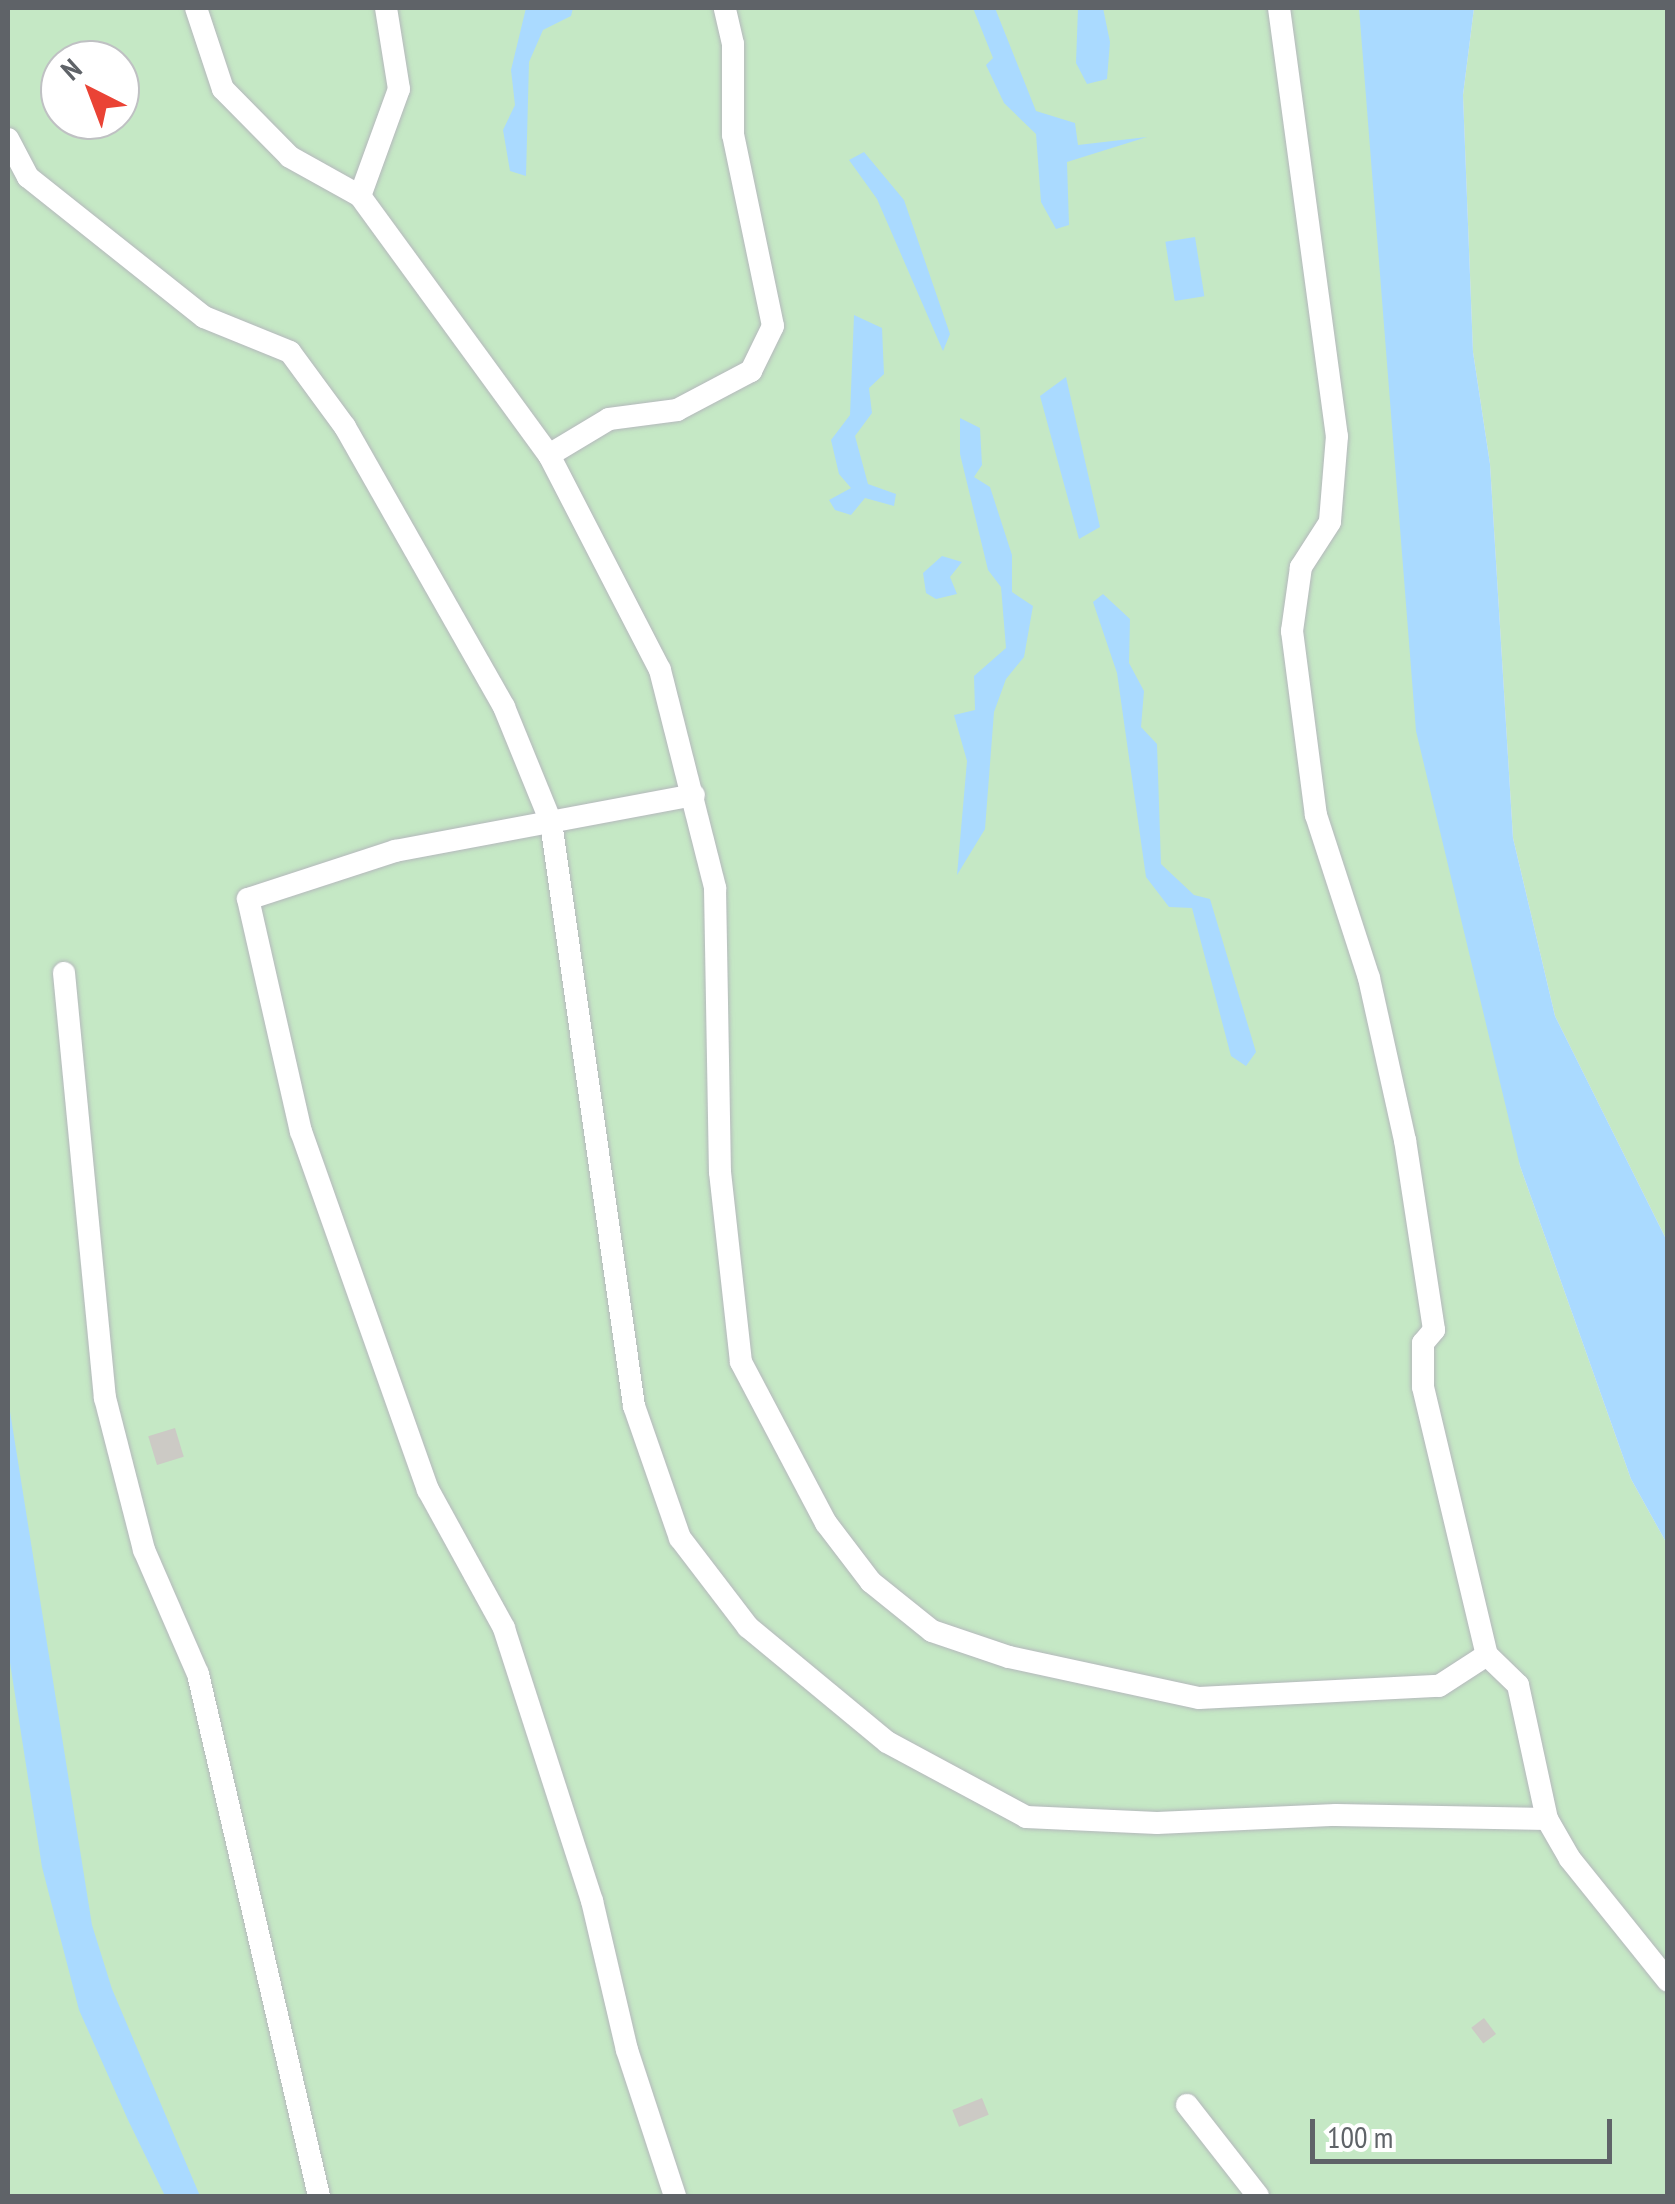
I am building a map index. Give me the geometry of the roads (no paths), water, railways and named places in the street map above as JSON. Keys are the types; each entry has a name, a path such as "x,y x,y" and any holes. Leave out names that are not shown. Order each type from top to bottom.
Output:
{"street":[{"path":"196,8 223,89 290,157 360,196 549,455 660,670 715,888 720,1172 742,1362 826,1524 871,1582 932,1631 1009,1657 1199,1698 1440,1686 1486,1655"},
{"path":"360,196 398,88 386,8"},
{"path":"549,455 609,418 677,410 751,371 773,326 733,135 733,44 725,8"},
{"path":"1278,8 1337,436 1330,522 1301,566 1295,650 1316,815 1369,978 1405,1140 1434,1330 1423,1343 1423,1388 1486,1655 1518,1684 1546,1819 1570,1859 1668,1981"},
{"path":"8,139 28,177 204,318 290,352 345,427 504,707 551,822 634,1406 680,1538 748,1626 887,1742 1026,1817 1157,1824 1336,1816 1546,1819"},
{"path":"675,2196 628,2050 592,1900 504,1628 428,1490 301,1132 248,899 389,853 694,795"},
{"path":"64,973 105,1398 144,1550 198,1674 319,2196"},
{"path":"1187,2105 1258,2196"}],"water":[{"path":"526,8 573,8 571,16 543,30 529,62 526,176 510,171 503,130 515,105 511,70"},
{"path":"973,8 995,8 1036,111 1075,123 1078,145 1147,137 1067,162 1069,225 1056,229 1041,202 1036,134 1004,103 986,65 993,58"},
{"path":"1078,8 1103,8 1110,42 1107,79 1087,84 1076,63"},
{"path":"1359,8 1474,8 1463,95 1473,352 1490,464 1513,838 1555,1016 1667,1241 1667,1544 1631,1479 1520,1166 1416,731"},
{"path":"864,152 904,200 950,334 943,351 877,199 849,160"},
{"path":"1195,237 1204,296 1175,301 1165,242"},
{"path":"854,315 882,328 884,374 869,388 872,413 855,436 868,484 896,494 894,506 865,498 851,515 835,510 829,500 851,488 839,474 831,440 850,415"},
{"path":"1066,377 1100,527 1079,539 1040,396"},
{"path":"960,418 980,428 982,465 974,477 990,487 1012,555 1012,592 1033,606 1024,657 1006,679 994,712 985,829 957,875 967,761 954,715 975,710 974,676 1006,648 1001,587 988,570 960,454"},
{"path":"942,556 962,562 950,577 957,594 936,599 926,593 923,573"},
{"path":"1103,594 1130,619 1129,663 1144,691 1141,727 1157,744 1161,864 1194,895 1210,899 1256,1052 1246,1066 1231,1056 1192,908 1169,907 1146,877 1117,673 1093,602"},
{"path":"8,1399 92,1925 112,1989 200,2196 165,2196 128,2120 79,2010 42,1867 8,1650"}]}
